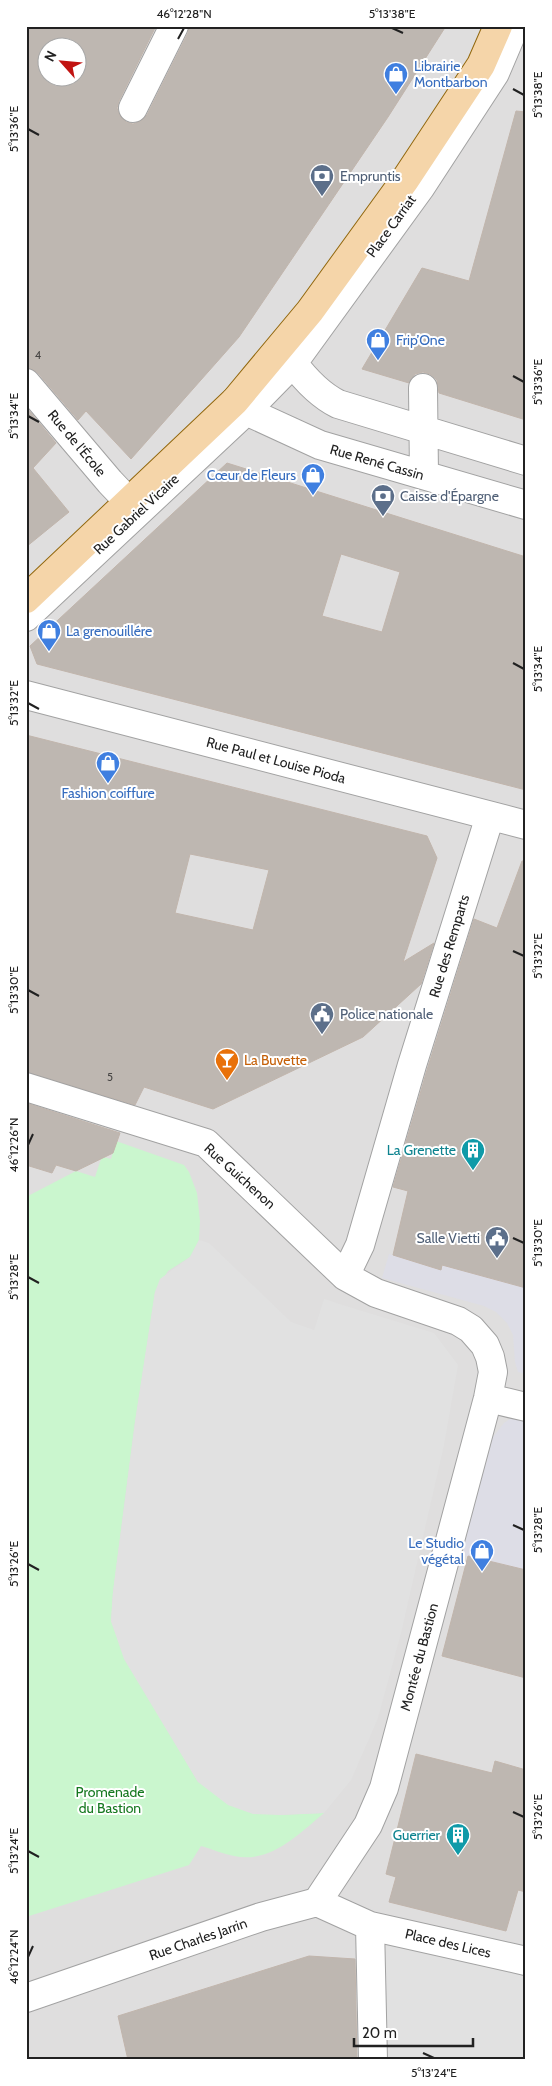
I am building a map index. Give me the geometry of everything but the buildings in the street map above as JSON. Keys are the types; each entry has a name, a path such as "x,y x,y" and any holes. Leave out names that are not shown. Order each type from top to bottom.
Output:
{"main road":[{"name":"Place Carriat","path":"241,406 405,180 481,65 498,26"},
{"name":"Rue Gabriel Vicaire","path":"26,599 129,502 241,406"}],"street":[{"path":"133,108 174,26"},
{"name":"Place Carriat","path":"241,406 293,363 425,179 495,73 515,26"},
{"path":"293,363 327,399 338,404 526,461"},
{"name":"Rue de l'École","path":"26,383 129,502"},
{"path":"423,388 424,475"},
{"name":"Rue René Cassin","path":"241,406 320,445 526,505"},
{"name":"Rue Gabriel Vicaire","path":"26,617 241,406"},
{"name":"Rue Paul et Louise Pioda","path":"26,695 526,825"},
{"name":"Rue des Remparts","path":"345,1276 360,1245 412,1065 490,816"},
{"name":"Rue Guichenon","path":"26,1087 206,1143 345,1276 376,1293 458,1321 471,1329 485,1345 490,1357 493,1372 488,1398"},
{"path":"488,1398 526,1407"},
{"name":"Montée du Bastion","path":"317,1902 368,1825 384,1788 488,1398"},
{"path":"317,1902 370,1926 373,2060"},
{"name":"Rue Charles Jarrin","path":"26,1998 261,1917 317,1902"},
{"name":"Place des Lices","path":"370,1926 526,1961"}],"shaded area":[{"path":"26,26 526,26 526,2060 26,2060"},
{"path":"199,1240 209,1243 291,1322 314,1330 324,1299 434,1333 458,1365 444,1445 401,1633 378,1718 351,1780 324,1813 253,1814 228,1805 198,1782 124,1659 111,1621 135,1422 155,1292 160,1279 190,1257"},
{"path":"389,1254 440,1270 442,1265 526,1288 526,1374 518,1372 515,1362 513,1335 507,1323 496,1312 484,1306 382,1278"},
{"path":"526,1415 526,1571 461,1555 493,1437 504,1423 513,1417"},
{"path":"386,1942 526,1974 526,2060 382,2060"}],"green space":[{"name":"Promenade du Bastion","path":"116,1141 184,1165 189,1172 197,1193 200,1221 199,1240 190,1257 168,1271 155,1292 135,1422 111,1621 125,1659 198,1782 279,1815 324,1813 294,1838 260,1856 230,1855 201,1846 189,1865 26,1917 26,1197 76,1171 95,1177 101,1159 103,1157 111,1159"}],"place":[{"name":"Librairie Montbarbon","path":"396,95"},
{"name":"Empruntis","path":"322,197"},
{"name":"Frip’One","path":"378,361"},
{"name":"Cœur de Fleurs","path":"313,496"},
{"name":"Caisse d'Épargne","path":"383,517"},
{"name":"La grenouillére","path":"49,652"},
{"name":"Fashion coiffure","path":"108,784"},
{"name":"Police nationale","path":"322,1035"},
{"name":"La Buvette","path":"227,1081"},
{"name":"La Grenette","path":"473,1171"},
{"name":"Salle Vietti","path":"497,1259"},
{"name":"Le Studio végétal","path":"482,1572"},
{"name":"Guerrier","path":"458,1856"}]}
